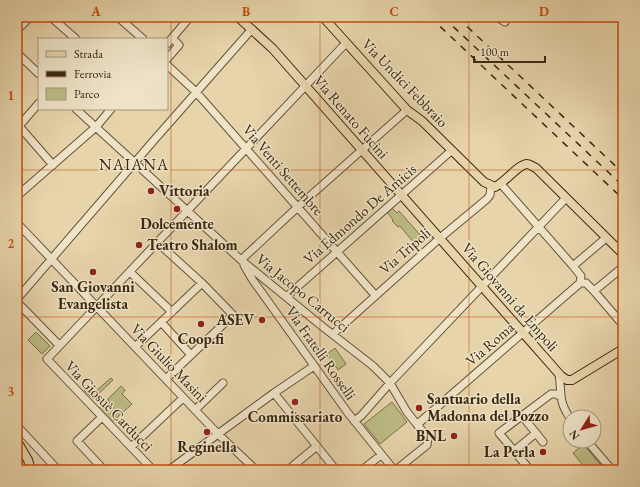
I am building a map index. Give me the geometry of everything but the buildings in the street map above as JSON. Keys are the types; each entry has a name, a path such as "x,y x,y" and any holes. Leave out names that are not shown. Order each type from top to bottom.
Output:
{"main road":[{"name":"Via Renato Fucini","path":"238,17 266,41 440,238"},
{"name":"Via Undici Febbraio","path":"323,17 407,110 422,121 451,151 484,182 491,186"},
{"path":"491,186 495,187 501,184 520,167 526,164 536,168 623,254"},
{"name":"Via Giovanni da Empoli","path":"440,238 559,374 566,380 570,381"},
{"path":"570,381 623,349"},
{"path":"17,441 32,470"}],"street":[{"path":"17,30 30,17"},
{"path":"51,17 75,38"},
{"path":"118,17 142,38"},
{"path":"497,17 505,22"},
{"path":"168,58 179,45 169,41 188,18"},
{"path":"252,29 18,297 59,345 158,243 246,148 276,119 346,43"},
{"path":"17,54 38,73"},
{"name":"Via Venti Settembre","path":"168,67 196,92 337,250 375,295"},
{"path":"38,104 18,128 24,139 29,138 54,165"},
{"name":"Via Jacopo Carrucci","path":"77,110 241,260 373,366 390,383 407,412"},
{"path":"17,196 96,127 111,110"},
{"path":"241,260 407,110"},
{"name":"Via Edmondo De Amicis","path":"286,297 337,250 451,151"},
{"path":"501,184 573,266 581,276 580,282 586,283 623,325"},
{"name":"Via Tripoli","path":"333,334 375,295 486,199 490,195 491,186"},
{"path":"354,421 361,416 482,285 566,198"},
{"name":"Via Giulio Masini","path":"17,223 183,398 256,470"},
{"path":"573,266 606,238"},
{"path":"158,243 202,283 233,314 166,379"},
{"name":"Via Fratelli Rosselli","path":"241,260 252,279 354,421 395,470"},
{"path":"594,291 623,267"},
{"path":"130,272 172,312"},
{"name":"Via Roma","path":"418,426 420,422 580,282"},
{"path":"135,347 162,323 202,283"},
{"path":"162,323 191,355"},
{"name":"Via Giosuè Carducci","path":"59,345 47,359 153,470"},
{"path":"169,470 274,393 314,366"},
{"name":"Via Giovanni da Empoli","path":"559,374 565,409"},
{"path":"530,470 499,433 551,394 561,394 562,387 570,381"},
{"path":"195,410 223,383"},
{"path":"384,390 390,393 428,438 428,445 395,470"},
{"path":"274,393 336,470"},
{"path":"131,447 183,398"},
{"path":"522,416 543,442"},
{"path":"103,418 77,441 104,470"},
{"path":"17,426 58,470"},
{"path":"514,451 536,433"},
{"path":"288,470 317,446"},
{"path":"594,449 612,470"},
{"path":"362,470 381,455"}],"green space":[{"path":"392,208 397,213 399,211 422,237 415,244 400,226 398,227 392,221 393,220 387,212"},
{"path":"36,332 50,346 42,354 28,340"},
{"path":"335,348 346,364 338,370 327,354"},
{"path":"111,378 113,380 93,399 84,390 86,388 96,391"},
{"path":"121,386 125,390 122,394 132,404 112,422 99,408 101,406 104,408 108,407 108,399"},
{"path":"392,402 407,422 380,444 364,424"},
{"path":"578,449 587,449 605,470 587,470 573,453"}],"railway":[{"path":"430,17 623,199"},
{"path":"443,17 623,186"},
{"path":"457,17 623,173"}],"place":[{"name":"Vittoria","path":"151,191"},
{"name":"Dolcemente","path":"177,209"},
{"name":"Teatro Shalom","path":"139,245"},
{"name":"San Giovanni Evangelista","path":"93,272"},
{"name":"ASEV","path":"262,320"},
{"name":"Coop.fi","path":"201,324"},
{"name":"Commissariato","path":"295,402"},
{"name":"Santuario della Madonna del Pozzo","path":"419,408"},
{"name":"Reginella","path":"207,432"},
{"name":"BNL","path":"454,436"},
{"name":"La Perla","path":"543,452"}],"district":[{"name":"NAIANA","path":"134,164"}]}
